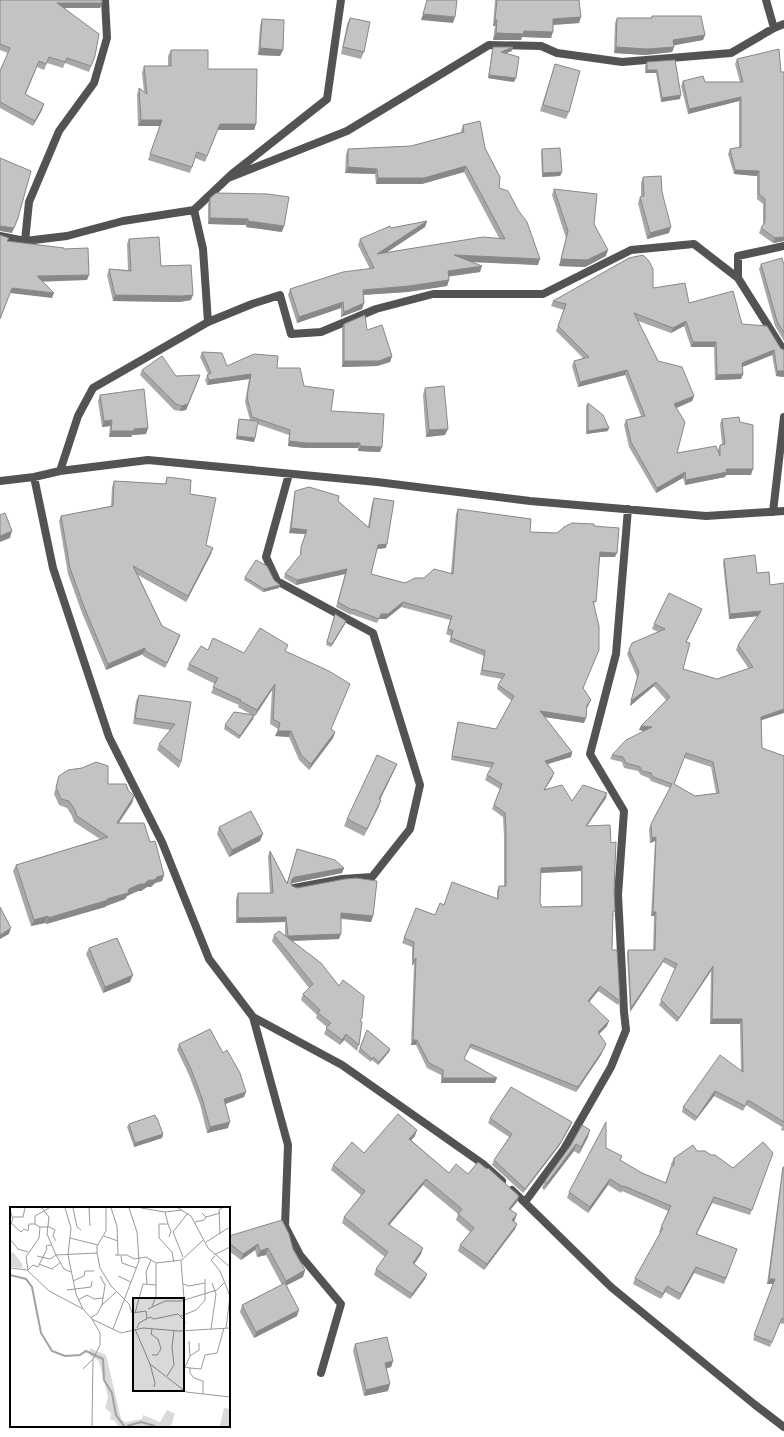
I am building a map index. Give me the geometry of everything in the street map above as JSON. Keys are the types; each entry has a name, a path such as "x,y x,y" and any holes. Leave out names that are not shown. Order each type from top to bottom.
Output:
{"street":[{"path":"26,241 29,202 59,131 94,83 107,38 105,0"},
{"path":"0,236 26,241 67,236 123,221 194,210 228,178 327,100 342,0"},
{"path":"766,0 774,28"},
{"path":"228,178 347,131 489,45 541,46 557,53 622,62 731,53 774,28 784,24"},
{"path":"194,210 203,249 208,322"},
{"path":"60,470 78,416 93,388 208,322 252,304 280,295 291,334 321,332 376,309 433,294 543,294 631,250 694,244 738,278 784,351"},
{"path":"738,278 738,256 784,246"},
{"path":"773,512 784,417"},
{"path":"0,482 34,477 60,470 148,460 377,482 530,501 706,516 784,511"},
{"path":"289,474 266,557 277,581 372,633 420,785 410,829 372,877 342,879 294,888"},
{"path":"34,477 52,568 109,737 162,842 209,959 253,1017 288,1144 285,1226 300,1255 340,1304 321,1373"},
{"path":"525,1202 564,1149 610,1067 626,1030 618,895 624,811 590,754 616,654 628,509"},
{"path":"253,1017 342,1065 483,1164 525,1202 610,1287 784,1427"}],"building":[{"path":"0,0 102,0 102,3 57,3 99,34 95,56 91,66 67,58 65,62 49,57 46,64 39,61 25,94 44,104 35,121 0,102 0,71 10,48 0,44"},
{"path":"427,0 457,0 455,17 423,14"},
{"path":"497,0 579,0 581,17 553,19 553,32 524,31 523,34 496,33 497,20 495,20"},
{"path":"652,16 701,16 705,35 673,40 674,47 647,49 616,47 617,18 652,18"},
{"path":"350,18 370,22 364,52 343,47"},
{"path":"262,19 284,20 283,50 260,48"},
{"path":"493,47 513,47 501,52 519,57 516,78 489,75"},
{"path":"779,49 781,72 784,72 784,237 775,238 761,228 765,222 765,199 759,194 759,171 735,170 730,149 741,147 741,97 689,109 683,81 703,76 705,82 743,82 737,59"},
{"path":"171,50 208,50 208,69 257,69 256,124 220,124 207,156 197,152 192,167 150,154 162,120 141,120 139,88 147,94 144,66 171,66"},
{"path":"675,60 681,95 662,98 657,70 647,70 647,62"},
{"path":"555,64 580,71 569,112 543,105"},
{"path":"480,121 485,148 500,177 499,188 508,191 518,210 527,222 540,259 454,255 482,266 448,271 449,280 409,286 363,290 364,303 344,312 343,302 299,317 290,289 343,272 374,268 360,239 390,226 391,228 427,221 377,254 483,237 505,239 466,166 424,178 378,178 377,169 348,167 348,149 411,146 464,132 463,125"},
{"path":"560,148 562,172 543,173 542,149"},
{"path":"0,158 31,171 14,228 0,226"},
{"path":"661,176 662,192 671,227 650,233 640,197 644,196 643,177"},
{"path":"554,189 597,194 594,224 608,250 587,260 561,259 568,231"},
{"path":"216,193 268,194 289,197 284,226 248,221 248,219 210,218 210,198"},
{"path":"0,235 9,238 7,241 64,249 88,248 89,275 37,276 54,293 12,288 0,319"},
{"path":"159,237 161,266 191,265 193,295 115,295 109,269 131,271 129,239"},
{"path":"643,255 649,261 653,269 653,288 685,283 689,303 733,291 742,324 767,326 781,349 784,350 784,371 777,371 774,350 742,363 743,374 717,375 716,342 693,342 686,321 673,328 634,313 658,361 682,367 694,396 674,404 685,422 677,453 716,446 720,456 720,445 725,444 722,419 739,417 740,422 753,425 753,469 726,469 727,472 686,480 685,472 657,488 631,442 626,420 645,416 627,370 580,382 574,361 589,357 558,326 566,304 553,301 629,258"},
{"path":"782,258 784,265 784,333 777,321 761,264"},
{"path":"365,315 367,330 382,325 392,356 379,361 344,361 344,324"},
{"path":"202,352 222,353 227,366 254,354 278,356 277,368 300,368 304,386 334,390 331,411 384,414 382,447 360,446 360,443 307,443 289,441 290,430 252,417 247,397 251,374 209,380 207,375 211,373"},
{"path":"162,356 176,376 200,375 188,404 182,406 176,404 142,370"},
{"path":"444,386 448,429 429,430 425,388"},
{"path":"144,389 148,428 134,429 134,431 111,431 112,420 104,421 100,395"},
{"path":"588,403 603,415 609,428 588,431"},
{"path":"239,419 258,421 255,438 237,436"},
{"path":"167,477 191,480 190,494 216,498 206,545 213,548 188,596 133,566 162,626 180,635 167,663 145,651 145,648 108,664 84,607 70,568 61,516 113,506 114,481 166,484"},
{"path":"309,487 339,496 338,501 369,528 374,498 394,501 387,544 378,545 371,574 405,583 415,578 424,578 434,569 453,574 458,509 531,519 530,532 557,533 572,523 594,524 594,526 619,528 617,553 600,552 596,602 593,601 599,626 599,650 583,688 591,700 587,705 586,718 540,711 572,752 545,761 554,773 544,790 562,785 572,801 583,785 607,793 586,826 610,825 611,843 616,842 614,890 615,911 613,911 612,950 617,950 620,1001 600,986 588,1001 609,1021 598,1032 606,1044 578,1087 471,1044 464,1059 497,1078 443,1078 443,1070 429,1063 417,1040 413,1040 416,958 413,961 414,942 404,938 416,908 435,915 440,903 444,905 452,882 498,899 499,886 506,886 505,813 494,805 502,784 487,775 494,763 452,756 458,722 496,729 514,696 498,685 505,674 482,670 485,651 451,638 453,631 448,629 452,616 403,602 388,614 381,614 379,619 353,609 352,610 338,602 347,569 297,580 285,574 301,554 301,547 307,530 291,528 295,491","holes":["582,866 582,906 541,907 541,868"]},
{"path":"5,513 12,531 0,536 0,515"},
{"path":"755,555 757,573 769,572 770,585 784,583 784,709 761,717 762,748 784,756 784,1122 748,1100 745,1106 715,1091 697,1117 683,1107 720,1055 743,1072 742,1019 712,1019 713,966 679,1018 661,1000 677,964 665,958 631,1008 628,950 655,950 656,912 653,912 656,837 652,838 651,824 672,784 653,777 651,773 642,771 640,767 626,763 623,757 612,755 626,740 652,727 641,726 670,697 656,682 631,701 639,672 629,650 632,643 665,629 654,624 669,593 702,609 686,642 690,643 683,669 717,679 753,667 738,645 761,611 730,614 724,559","holes":["686,753 713,762 719,793 695,796 674,784"]},
{"path":"256,560 267,566 274,580 280,585 264,589 245,577"},
{"path":"335,614 346,621 332,644 327,642"},
{"path":"260,628 288,645 285,651 329,671 350,684 331,729 335,732 311,764 301,755 291,731 278,731 280,723 273,719 275,684 257,710 240,701 241,700 213,687 218,678 189,664 201,646 208,650 213,638 244,653"},
{"path":"139,695 191,702 181,762 159,744 175,724 135,718"},
{"path":"234,712 254,715 240,736 225,725"},
{"path":"377,755 397,764 379,799 381,800 367,829 347,819"},
{"path":"96,762 108,766 108,784 126,784 128,790 134,796 117,823 144,823 150,842 155,841 164,875 129,889 128,893 107,899 108,900 48,918 48,916 34,920 16,865 108,837 77,816 69,801 61,799 56,787 59,776 68,770 82,768"},
{"path":"251,811 263,834 232,850 219,827"},
{"path":"297,849 335,860 344,868 295,877 292,879 292,886 297,888 356,878 377,881 373,916 341,913 341,934 288,936 286,917 238,918 238,893 273,893 270,851 287,884"},
{"path":"0,907 11,928 0,935"},
{"path":"279,931 321,963 339,986 343,980 364,996 362,1018 360,1021 362,1022 359,1045 346,1034 342,1040 326,1028 331,1023 318,1013 320,1010 303,994 313,984 274,935"},
{"path":"117,938 133,975 105,987 89,948"},
{"path":"210,1029 223,1053 227,1050 240,1073 246,1092 224,1099 230,1122 210,1127 202,1098 191,1069 179,1044"},
{"path":"367,1030 390,1049 379,1062 373,1057 372,1059 360,1048"},
{"path":"511,1087 572,1122 561,1142 525,1189 494,1160 512,1134 490,1118"},
{"path":"398,1114 417,1130 409,1139 449,1173 456,1164 468,1174 478,1162 487,1169 488,1168 519,1196 509,1209 517,1214 512,1220 517,1224 487,1264 460,1245 474,1228 458,1214 462,1209 426,1179 388,1224 423,1248 413,1263 427,1274 412,1294 376,1269 388,1252 344,1217 365,1191 333,1165 352,1142 364,1153"},
{"path":"155,1115 163,1134 135,1143 129,1124"},
{"path":"606,1122 606,1148 622,1156 620,1160 642,1173 666,1183 671,1167 674,1165 674,1158 693,1145 697,1151 705,1151 711,1155 715,1155 733,1168 763,1142 773,1153 752,1210 714,1197 696,1234 737,1249 726,1278 696,1267 681,1294 667,1286 663,1294 635,1278 663,1228 661,1227 671,1206 624,1186 623,1187 610,1179 590,1207 569,1192"},
{"path":"582,1125 590,1130 581,1147 576,1144 547,1183 545,1181 571,1145"},
{"path":"783,1167 784,1319 782,1318 772,1342 754,1335 775,1279 769,1279"},
{"path":"282,1220 289,1234 293,1249 305,1270 286,1281 268,1248 260,1251 258,1244 243,1254 230,1244 230,1236"},
{"path":"285,1283 299,1310 256,1332 242,1305"},
{"path":"387,1337 393,1361 385,1363 390,1384 366,1390 355,1344"}]}
